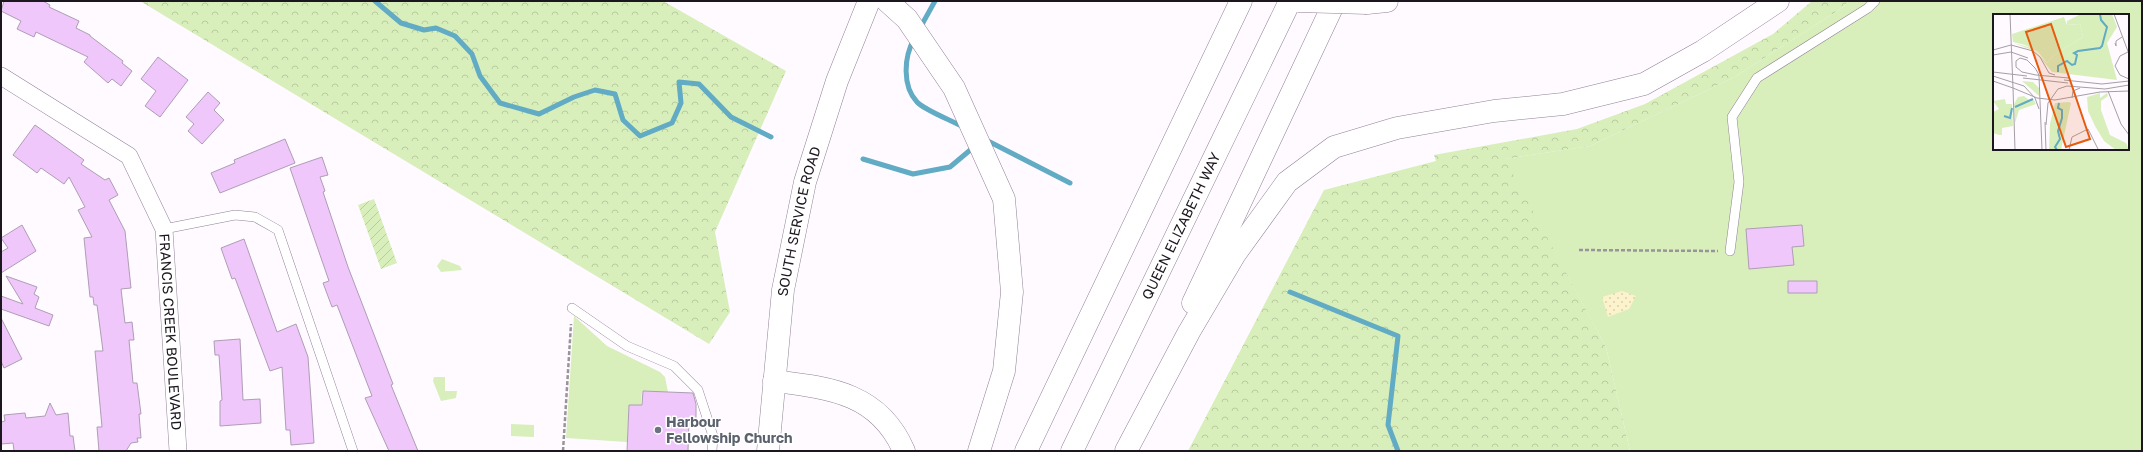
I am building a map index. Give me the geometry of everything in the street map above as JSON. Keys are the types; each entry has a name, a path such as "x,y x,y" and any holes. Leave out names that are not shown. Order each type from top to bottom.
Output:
{"main road":[{"name":"SOUTH SERVICE ROAD","path":"768,451 783,290 805,182 837,81 869,1"},
{"path":"888,1 907,19 954,88 1004,199 1012,292 1005,363 979,451"},
{"path":"1026,451 1241,1"},
{"name":"QUEEN ELIZABETH WAY","path":"1072,451 1290,1"},
{"path":"1298,1 1377,2"},
{"path":"1129,446 1208,268 1335,1"},
{"path":"1129,446 1189,332 1235,254 1287,182 1334,146 1397,128 1494,111 1563,104 1644,84 1703,51 1778,1"},
{"path":"774,381 815,386 846,393 875,409 896,433 904,451"}],"street":[{"name":"FRANCIS CREEK BOULEVARD","path":"1,76 130,156 164,229 178,451"}],"lane":[{"path":"1730,251 1739,182 1732,117 1757,78 1868,8 1875,1"},
{"path":"164,229 235,215 255,217 278,230 353,451"},
{"path":"572,308 627,346 674,366 698,390 713,436 712,451"}],"path":[{"path":"1579,250 1730,251"},
{"path":"563,451 571,324"}],"green space":[{"path":"140,1 663,1 786,71 715,232 730,312 709,344"},
{"path":"1812,1 1849,1 1842,8 1733,78 1590,146 1505,159 1606,347 1630,451 1188,451 1324,190 1436,161 1434,155 1577,129 1645,104 1773,34"},
{"path":"1849,1 2142,1 2142,451 1630,451 1606,347 1504,159 1590,146 1733,78 1842,8"},
{"path":"374,199 397,263 381,269 358,205"},
{"path":"442,259 460,266 462,270 441,272 437,266"},
{"path":"574,316 607,346 660,372 665,377 668,392 642,391 641,405 629,405 627,442 566,438"},
{"path":"434,377 445,377 445,391 457,391 456,398 441,401 433,381"},
{"path":"511,424 534,425 534,437 511,436"}],"sand":[{"path":"1622,291 1636,296 1629,309 1608,317 1602,297"}],"building":[{"path":"4,1 43,1 50,5 49,7 79,21 76,28 90,35 123,61 122,63 132,71 121,86 112,79 108,83 84,62 88,57 36,32 34,37 17,29 21,21 1,11"},
{"path":"158,57 188,80 160,117 145,106 156,91 141,79"},
{"path":"208,92 220,103 214,110 224,120 202,144 188,131 194,124 186,117"},
{"path":"35,125 84,160 81,164 105,180 109,178 118,195 109,200 125,231 131,288 121,289 125,323 132,322 134,340 129,340 133,383 137,383 141,414 139,414 141,438 137,438 138,442 131,443 126,451 99,451 97,427 102,427 95,351 103,351 97,305 94,305 93,297 90,297 84,238 92,237 78,210 85,207 69,177 64,184 41,168 37,173 13,155"},
{"path":"285,139 295,163 220,193 211,173 235,163 234,160"},
{"path":"322,157 328,175 320,177 325,191 323,192 348,267 393,384 391,385 418,451 389,451 365,398 372,396 337,305 332,307 323,283 329,281 290,168"},
{"path":"22,225 36,251 1,273 1,252 8,248 1,238"},
{"path":"1802,225 1804,246 1792,247 1794,265 1749,269 1746,229"},
{"path":"244,239 277,332 296,324 308,357 314,443 291,445 290,430 286,430 282,367 270,371 235,278 232,279 221,248"},
{"path":"6,276 37,287 34,294 39,297 35,308 53,315 49,326 1,309 1,296 23,304"},
{"path":"1788,281 1817,281 1817,293 1788,293"},
{"path":"1,318 22,359 4,368 1,361"},
{"path":"240,339 243,400 260,399 261,423 220,426 220,401 222,400 219,355 215,355 214,341"},
{"name":"Harbour Fellowship Church","path":"643,391 693,393 696,404 696,420 689,420 688,451 627,451 629,405 642,405"},
{"path":"50,403 56,415 68,413 70,436 73,436 75,451 14,451 13,443 1,444 1,422 5,421 4,415 25,413 26,418 45,416"}],"waterway":[{"path":"375,1 401,23 424,30 436,28 455,36 472,54 480,76 500,103 539,114 574,97 595,90 615,94 623,120 640,136 672,123 681,103 679,82 699,84 731,117 771,137"},
{"path":"920,28 935,1"},
{"path":"914,39 908,54 906,71 907,80 912,95 921,105 963,127"},
{"path":"984,139 1070,183"},
{"path":"863,159 913,174 950,167 975,146"},
{"path":"1290,292 1398,336 1388,425 1398,451"}],"place":[{"name":"Harbour Fellowship Church","path":"658,430"}]}
